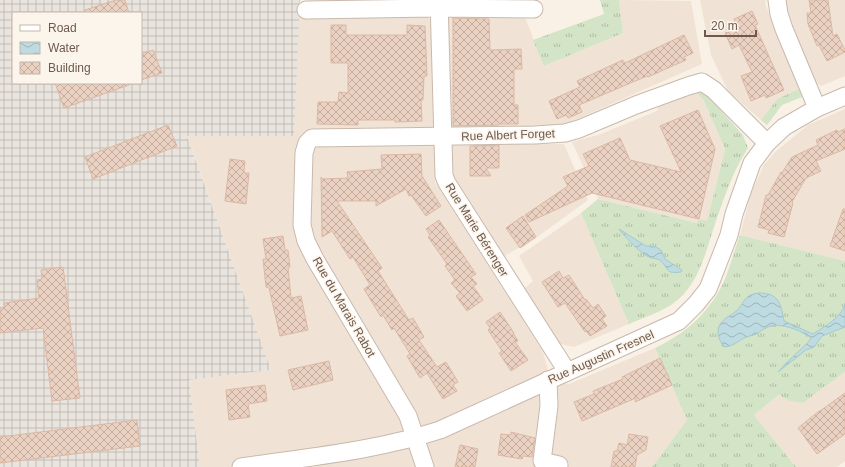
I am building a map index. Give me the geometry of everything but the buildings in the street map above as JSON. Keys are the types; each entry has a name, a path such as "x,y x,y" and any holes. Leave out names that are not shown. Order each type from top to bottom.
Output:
{"street":[{"path":"777,0 779,14 784,29 817,108"},
{"path":"306,10 439,4 534,9"},
{"name":"Rue Marie Bérenger","path":"439,4 444,176 566,373"},
{"name":"Rue Albert Forget","path":"312,138 535,136 565,133 658,97 702,82 714,90 767,143"},
{"name":"Rue Augustin Fresnel","path":"241,467 364,449 416,438 440,430 679,321 708,289 729,235 734,214 752,163 767,143 784,127 817,108 845,96"},
{"name":"Rue du Marais Rabot","path":"312,138 307,143 304,153 302,224 306,241 315,259 408,416 425,467"},
{"path":"548,380 549,406 542,461 559,465"}],"shaded area":[{"path":"0,0 300,0 294,136 187,136 271,370 189,380 200,467 0,467"},
{"path":"619,0 691,1 702,64 566,124 554,127 451,130 447,126 446,22 452,16 525,17 544,66 623,33"},
{"path":"700,0 766,0 765,3 799,89 777,99 761,120 728,91 711,55"},
{"path":"786,0 845,0 845,76 821,86 813,81 789,25"},
{"path":"298,16 427,16 432,23 435,182 543,352 551,382 569,384 655,348 687,420 652,467 200,467 189,380 271,370 187,135 294,136"},
{"path":"692,88 704,101 725,149 707,221 698,223 598,199 572,142 598,135 657,111 659,102"},
{"path":"845,109 845,261 740,235 751,193 764,165 775,152 808,125"},
{"path":"524,142 564,144 588,200 536,238 503,257 449,175 449,143"},
{"path":"581,213 629,324 574,347 560,344 524,289 533,281 519,256"},
{"path":"845,372 845,461 837,467 796,467 754,415 781,394 803,403"}],"green space":[{"path":"600,0 619,0 623,33 544,66 533,40 604,14"},
{"path":"692,88 707,95 743,135 748,148 730,183 719,211 705,256 695,278 681,297 671,305 629,324 581,213 598,199 697,223 699,219 707,221 725,149 704,101"},
{"path":"799,89 802,97 782,105 767,125 761,120 777,99"},
{"path":"740,235 845,261 845,372 803,403 790,401 779,395 754,415 796,467 652,467 687,420 655,348 683,332 705,311 712,302 725,280"}],"water":[{"path":"619,229 646,246 656,247 661,250 665,259 682,270 681,272 668,271 660,260 651,258 642,252"},
{"path":"759,293 775,297 782,309 784,321 813,334 836,318 845,304 845,327 822,336 814,347 806,350 778,372 810,340 811,337 788,327 775,325 763,329 757,334 746,337 733,345 725,347 718,335 720,325 723,320 738,309 747,298"}]}
